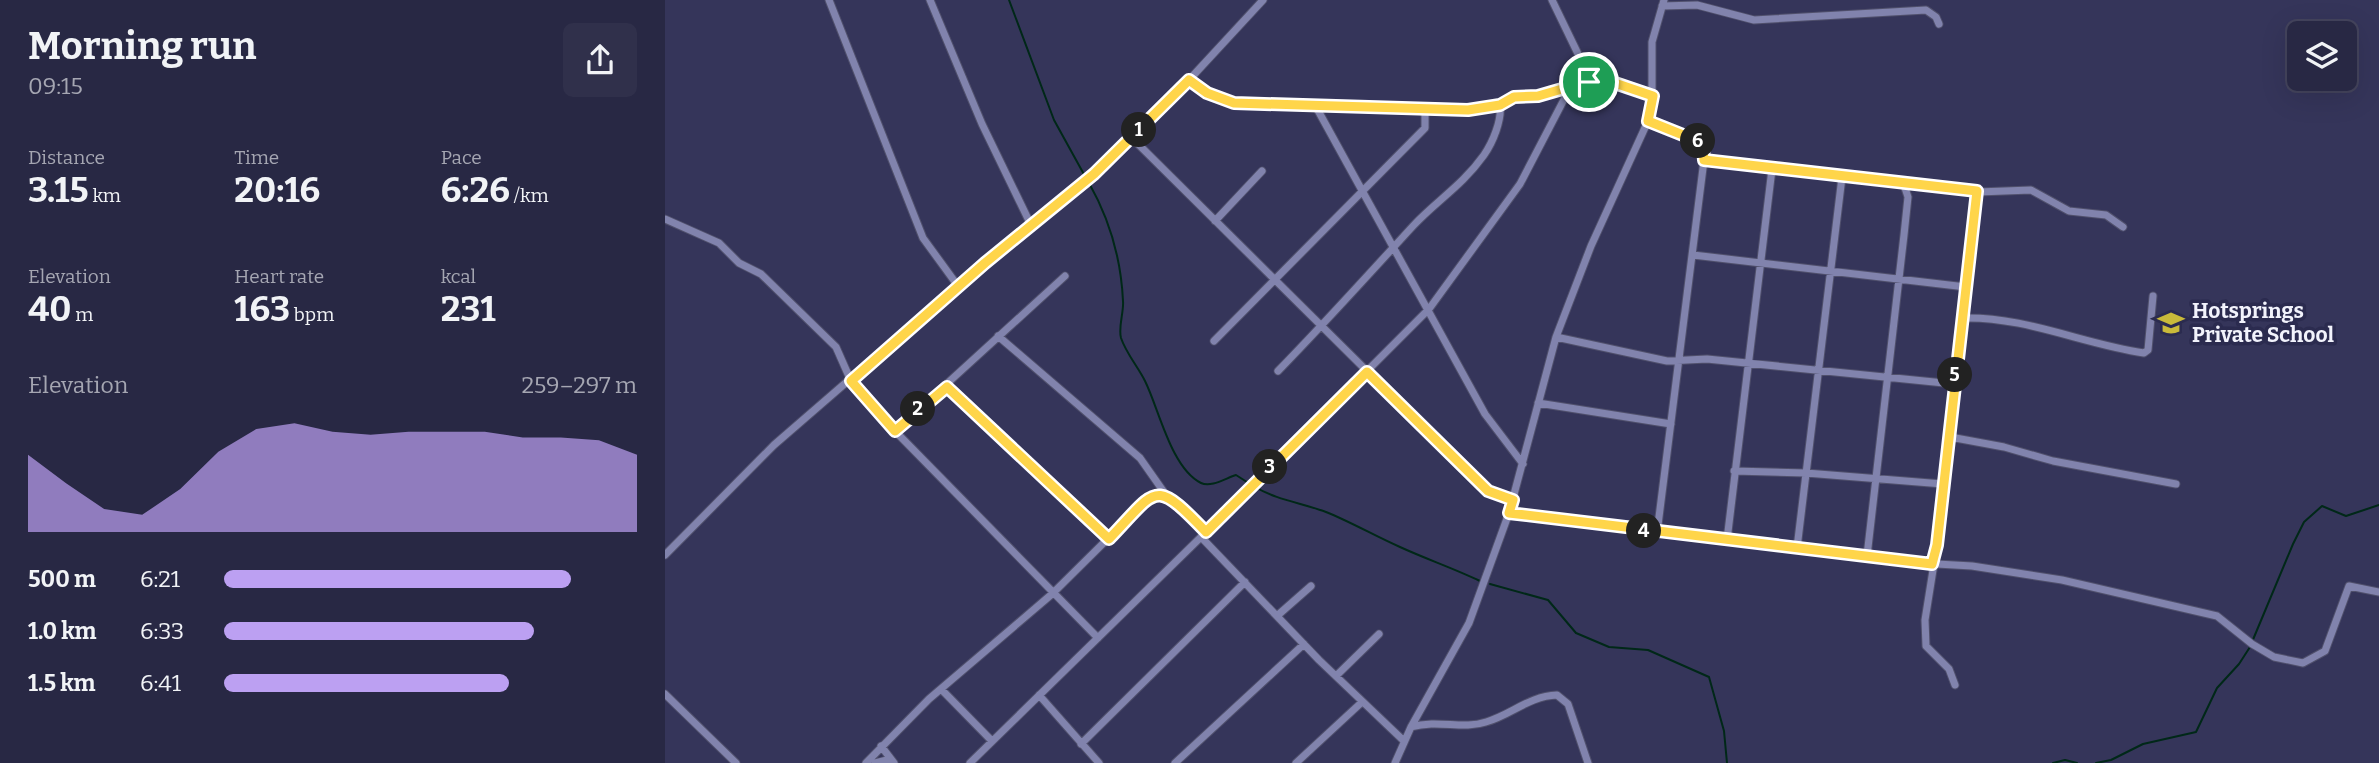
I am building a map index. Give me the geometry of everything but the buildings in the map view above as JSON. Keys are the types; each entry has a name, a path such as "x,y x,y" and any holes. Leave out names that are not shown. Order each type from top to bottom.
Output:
{"street":[{"path":"829,0 923,238 958,286"},
{"path":"930,0 982,124 1031,225"},
{"path":"665,555 774,445 958,286 1094,174 1189,80 1263,0"},
{"path":"1552,0 1580,58 1600,78 1653,96"},
{"path":"1395,763 1411,727 1469,624 1513,500 1556,337 1591,246 1648,121 1653,96 1652,42 1663,3 1697,5 1754,20 1926,10 1936,17 1939,24"},
{"path":"1189,80 1207,93 1234,103 1425,111 1468,110 1500,105 1514,97 1538,96 1600,78"},
{"path":"970,763 1429,309 1520,184 1570,88"},
{"path":"1315,105 1485,414 1523,464"},
{"path":"1278,371 1414,225 1461,185 1485,155 1500,119 1500,105"},
{"path":"1214,341 1425,128 1425,111"},
{"path":"1648,121 1698,141 1703,147 1704,160 1657,533"},
{"path":"1132,138 1488,491 1513,500"},
{"path":"1704,160 1977,191 2031,190 2069,211 2106,215 2123,227"},
{"path":"1727,540 1772,169"},
{"path":"1215,221 1262,171"},
{"path":"1797,548 1842,177"},
{"path":"1867,556 1908,197 1903,182"},
{"path":"1955,685 1949,669 1926,646 1924,638 1950,437 1977,191"},
{"path":"665,219 709,237 739,262 761,274 836,347 851,381 895,431 1098,638"},
{"path":"1693,256 1966,287"},
{"path":"895,431 947,387 998,336 1066,276"},
{"path":"1962,318 2025,324 2091,343 2144,353 2148,350 2153,296"},
{"path":"998,336 1140,458 1166,495 1245,582 1304,644 1404,741"},
{"path":"1556,337 1643,358 1750,362 1954,384"},
{"path":"947,387 1109,539"},
{"path":"1538,403 1671,424"},
{"path":"1950,437 2004,447 2053,461 2176,484"},
{"path":"1734,471 1806,473 1943,484"},
{"path":"866,763 941,689 1052,594 1147,499 1166,495"},
{"path":"1509,513 1657,533 1932,564 1972,566 2062,580 2217,616 2252,644 2274,657 2303,663 2325,651 2349,586 2379,592"},
{"path":"1080,744 1245,582"},
{"path":"1278,615 1311,586"},
{"path":"1336,676 1379,634"},
{"path":"1175,763 1304,644"},
{"path":"941,689 992,741"},
{"path":"665,694 736,763"},
{"path":"1039,695 1098,763"},
{"path":"1411,727 1431,722 1484,723 1529,700 1557,695 1568,704 1588,763"},
{"path":"1296,763 1362,702"},
{"path":"875,763 892,761 881,746"}],"waterway":[{"path":"1009,0 1054,120 1086,178"},
{"path":"1089,183 1103,211 1117,255 1123,301 1121,338 1145,381 1174,452 1182,465 1201,483 1214,483 1236,475 1250,484"},
{"path":"1255,487 1326,512 1480,581"},
{"path":"2252,642 2304,522 2322,506 2346,516 2379,505"},
{"path":"1490,584 1548,600 1576,633 1609,647 1648,650 1709,677 1724,731 1727,763"},
{"path":"2096,763 2111,760 2143,744 2196,732 2217,688 2250,647"},
{"path":"2053,763 2065,760 2077,763"}],"place":[{"name":"Hotsprings Private School","path":"2171,323"}],"route":[{"path":"1600,78 1653,96 1648,121 1698,141 1703,147 1704,160 1977,191 1937,545 1932,564 1583,525 1509,513 1513,500 1495,496 1488,491 1367,372 1206,532 1173,498 1159,494 1147,499 1109,539 947,387 921,406 895,431 851,381 862,368 985,263 1094,174 1189,80 1218,99 1234,103 1425,111 1487,108 1500,105 1514,97 1538,96 1589,82 1600,78"}]}
